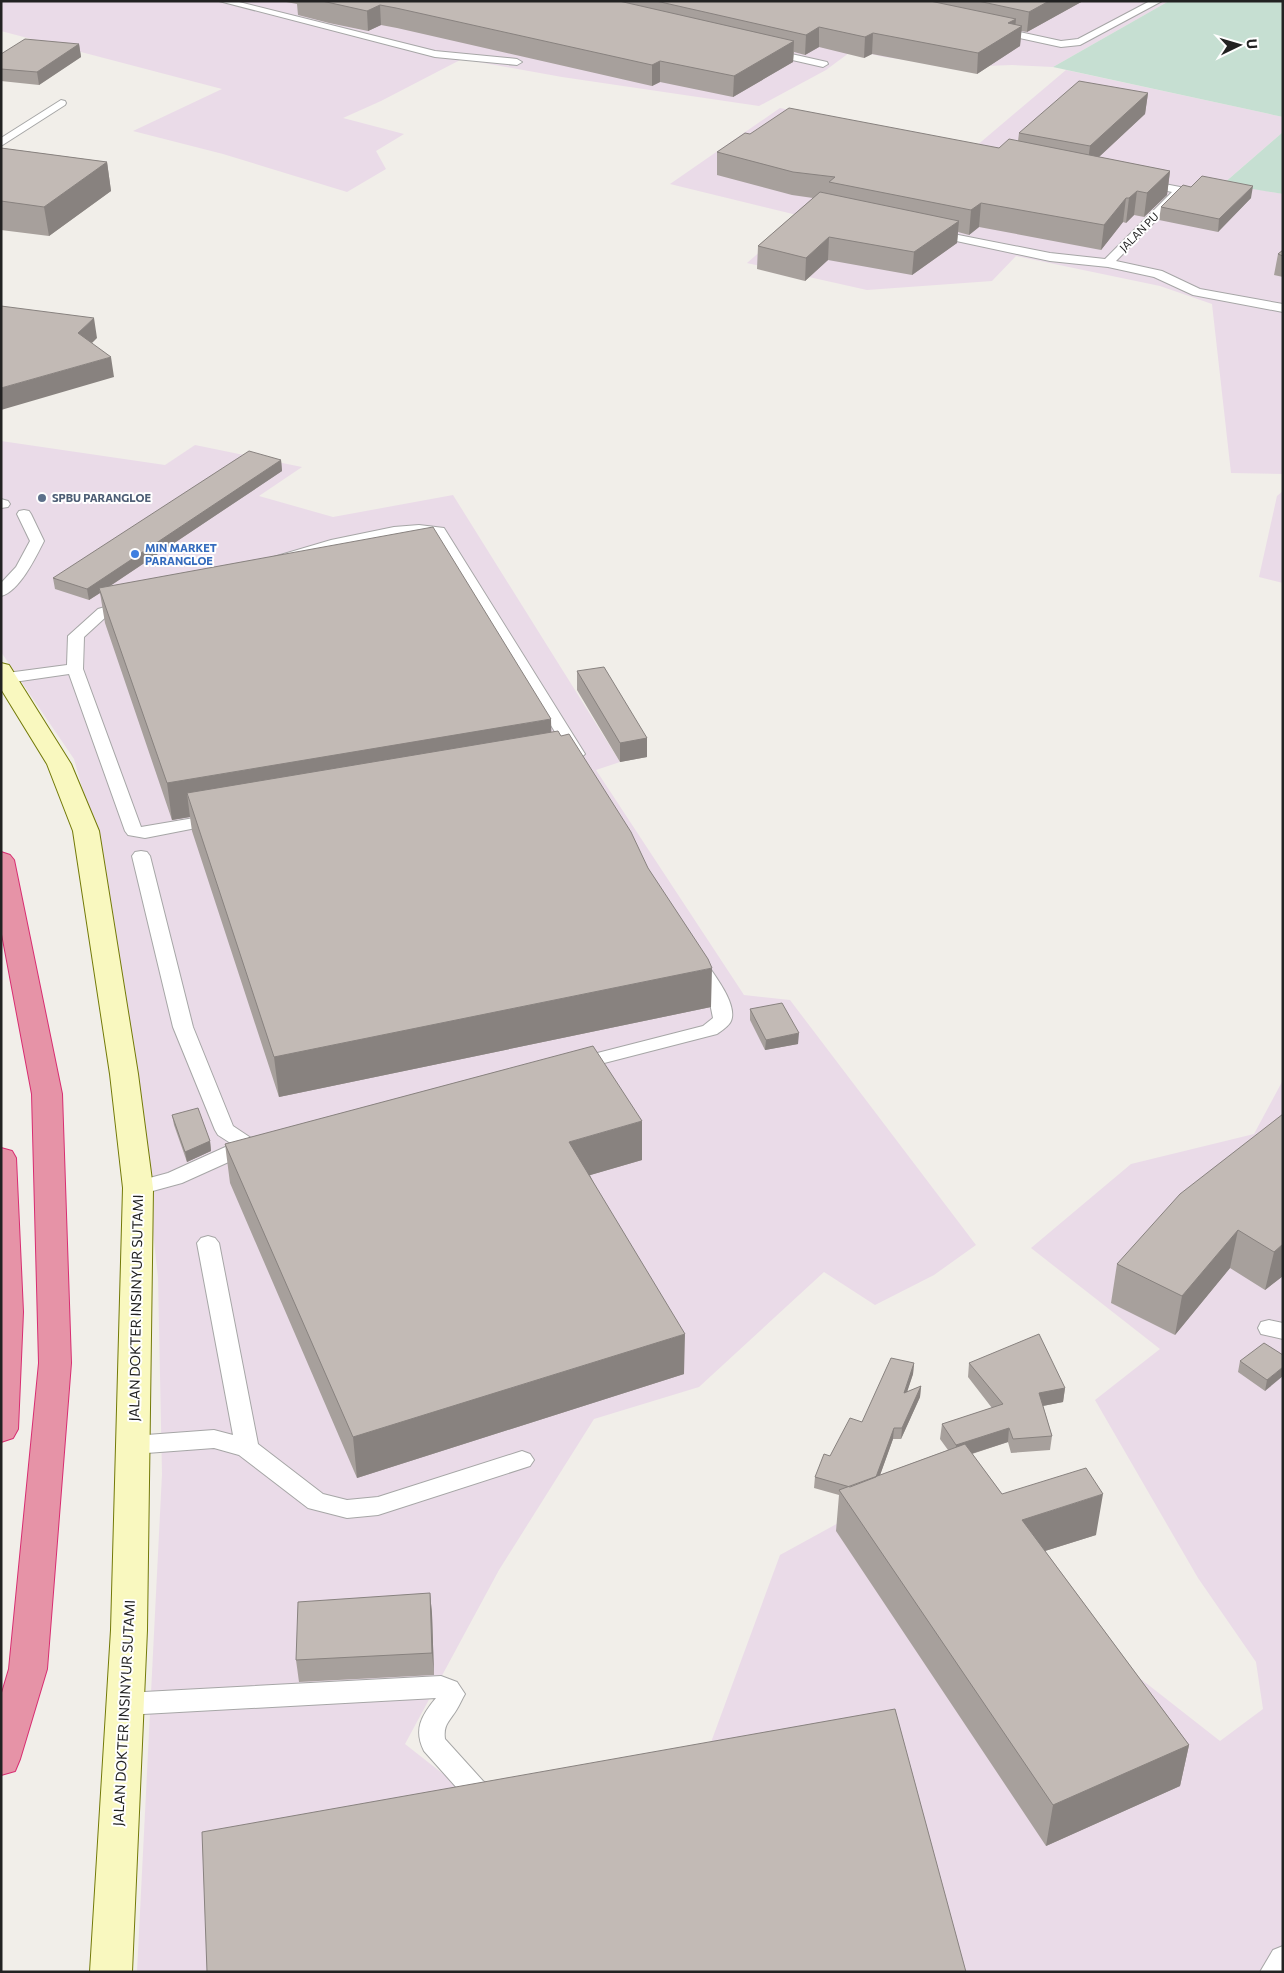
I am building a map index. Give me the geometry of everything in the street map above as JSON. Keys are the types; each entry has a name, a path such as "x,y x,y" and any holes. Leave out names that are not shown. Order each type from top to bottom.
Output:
{"highway":[{"path":"1,860 47,1094 55,1363 28,1669 1,1759"},
{"path":"1,1158 7,1312 1,1429"}],"street":[{"name":"JALAN DOKTER INSINYUR SUTAMI","path":"4,674 60,764 86,831 124,1074 138,1188 129,1630 111,1972"}],"lane":[{"path":"223,1 435,54 517,62"},
{"path":"984,28 1061,44 1080,42 1158,1"},
{"path":"756,49 823,64"},
{"path":"1,142 61,103"},
{"name":"JALAN PU","path":"1108,263 1180,190 1132,181"},
{"path":"917,230 1050,256 1108,263"},
{"name":"JALAN PU","path":"1108,263 1158,274 1197,292 1283,308"},
{"path":"1,592 22,569 37,541 24,514"},
{"path":"419,529 439,531 577,754 569,759 242,814 145,833 134,831 75,670 76,636 103,612 336,543 394,531 419,529"},
{"path":"4,674 75,670"},
{"path":"141,856 183,1027 225,1130 248,1145"},
{"path":"559,1069 710,1030 722,1020 724,1010 718,997 686,947"},
{"path":"138,1188 175,1178 248,1145 283,1139"},
{"path":"208,1243 247,1448"},
{"path":"133,1445 214,1439 247,1448 316,1501 347,1509 378,1506 522,1460"},
{"path":"125,1704 441,1687 452,1694 434,1719 432,1730 433,1743 474,1789 495,1802 511,1804"},
{"path":"1274,1972 1283,1959"}],"shaded area":[{"path":"1,1 1169,1 1053,67 1012,65 960,67 884,57 853,50 826,70 759,106 562,77 462,59 381,101 343,118 404,134 376,151 386,169 347,192 223,154 133,131 222,89 1,31"},
{"path":"1066,70 1283,117 1283,132 1224,183 1283,194 1283,474 1231,473 1212,304 1160,286 1016,256 992,281 867,290 747,263 801,216 670,184 780,108 975,147"},
{"path":"1,441 165,465 195,445 302,467 259,496 333,517 453,495 620,762 596,770 744,995 790,1000 976,1245 934,1275 875,1305 824,1272 699,1387 594,1419 499,1570 405,1744 475,1799 703,1764 780,1555 955,1459 1100,1647 1220,1741 1263,1709 1256,1662 1198,1578 1095,1400 1160,1349 1031,1248 1131,1164 1254,1134 1283,1080 1283,1972 137,1972 162,1474 158,1277 142,1136 101,855 74,759 1,652"},
{"path":"1283,491 1283,583 1259,577 1277,496"}],"green space":[{"path":"1169,1 1283,1 1283,117 1053,67"},
{"path":"1283,132 1283,194 1223,184"}],"building":[{"path":"322,1 619,1 794,41 734,76 660,61 652,65 380,5 367,11"},
{"path":"656,1 930,1 1016,19 1008,23 1022,26 978,53 873,33 865,37 819,27 806,35"},
{"path":"978,1 1049,1 1029,12"},
{"path":"25,39 79,44 37,72 1,69 1,54"},
{"path":"1079,81 1148,93 1090,146 1019,133"},
{"path":"789,108 999,148 1009,139 1170,171 1147,193 1137,191 1129,198 1126,198 1104,225 981,203 971,210 829,182 835,177 793,172 717,152 745,133 750,134"},
{"path":"1,148 107,162 44,207 1,201"},
{"path":"1202,176 1253,186 1219,219 1161,207 1183,185 1191,187"},
{"path":"820,192 959,221 914,252 829,237 806,258 758,246"},
{"path":"1,306 94,318 78,333 111,357 1,388"},
{"path":"249,451 281,460 87,589 53,578"},
{"path":"433,527 551,719 167,783 99,588"},
{"path":"604,667 647,738 620,743 577,671"},
{"path":"558,731 561,736 569,734 631,832 648,868 712,968 274,1057 187,793"},
{"path":"782,1003 799,1033 766,1040 750,1009"},
{"path":"593,1046 642,1121 569,1142 685,1334 353,1437 225,1144"},
{"path":"198,1108 210,1141 185,1152 172,1115"},
{"path":"1283,1114 1283,1244 1274,1252 1238,1230 1182,1296 1117,1264 1180,1194"},
{"path":"1039,1334 1065,1388 1039,1393 1052,1436 1013,1439 1009,1428 956,1445 942,1424 1003,1404 969,1363"},
{"path":"1264,1343 1283,1355 1283,1367 1267,1380 1240,1361"},
{"path":"891,1358 914,1363 904,1393 921,1386 902,1428 894,1428 876,1477 850,1487 815,1477 824,1454 830,1456 850,1418 862,1422"},
{"path":"965,1444 1002,1494 1086,1468 1103,1494 1022,1520 1189,1745 1053,1805 839,1490"},
{"path":"430,1593 432,1653 296,1660 298,1602"},
{"path":"895,1709 966,1972 207,1972 202,1832"}],"place":[{"name":"SPBU PARANGLOE","path":"42,498"},
{"name":"MIN MARKET PARANGLOE","path":"135,554"}]}
